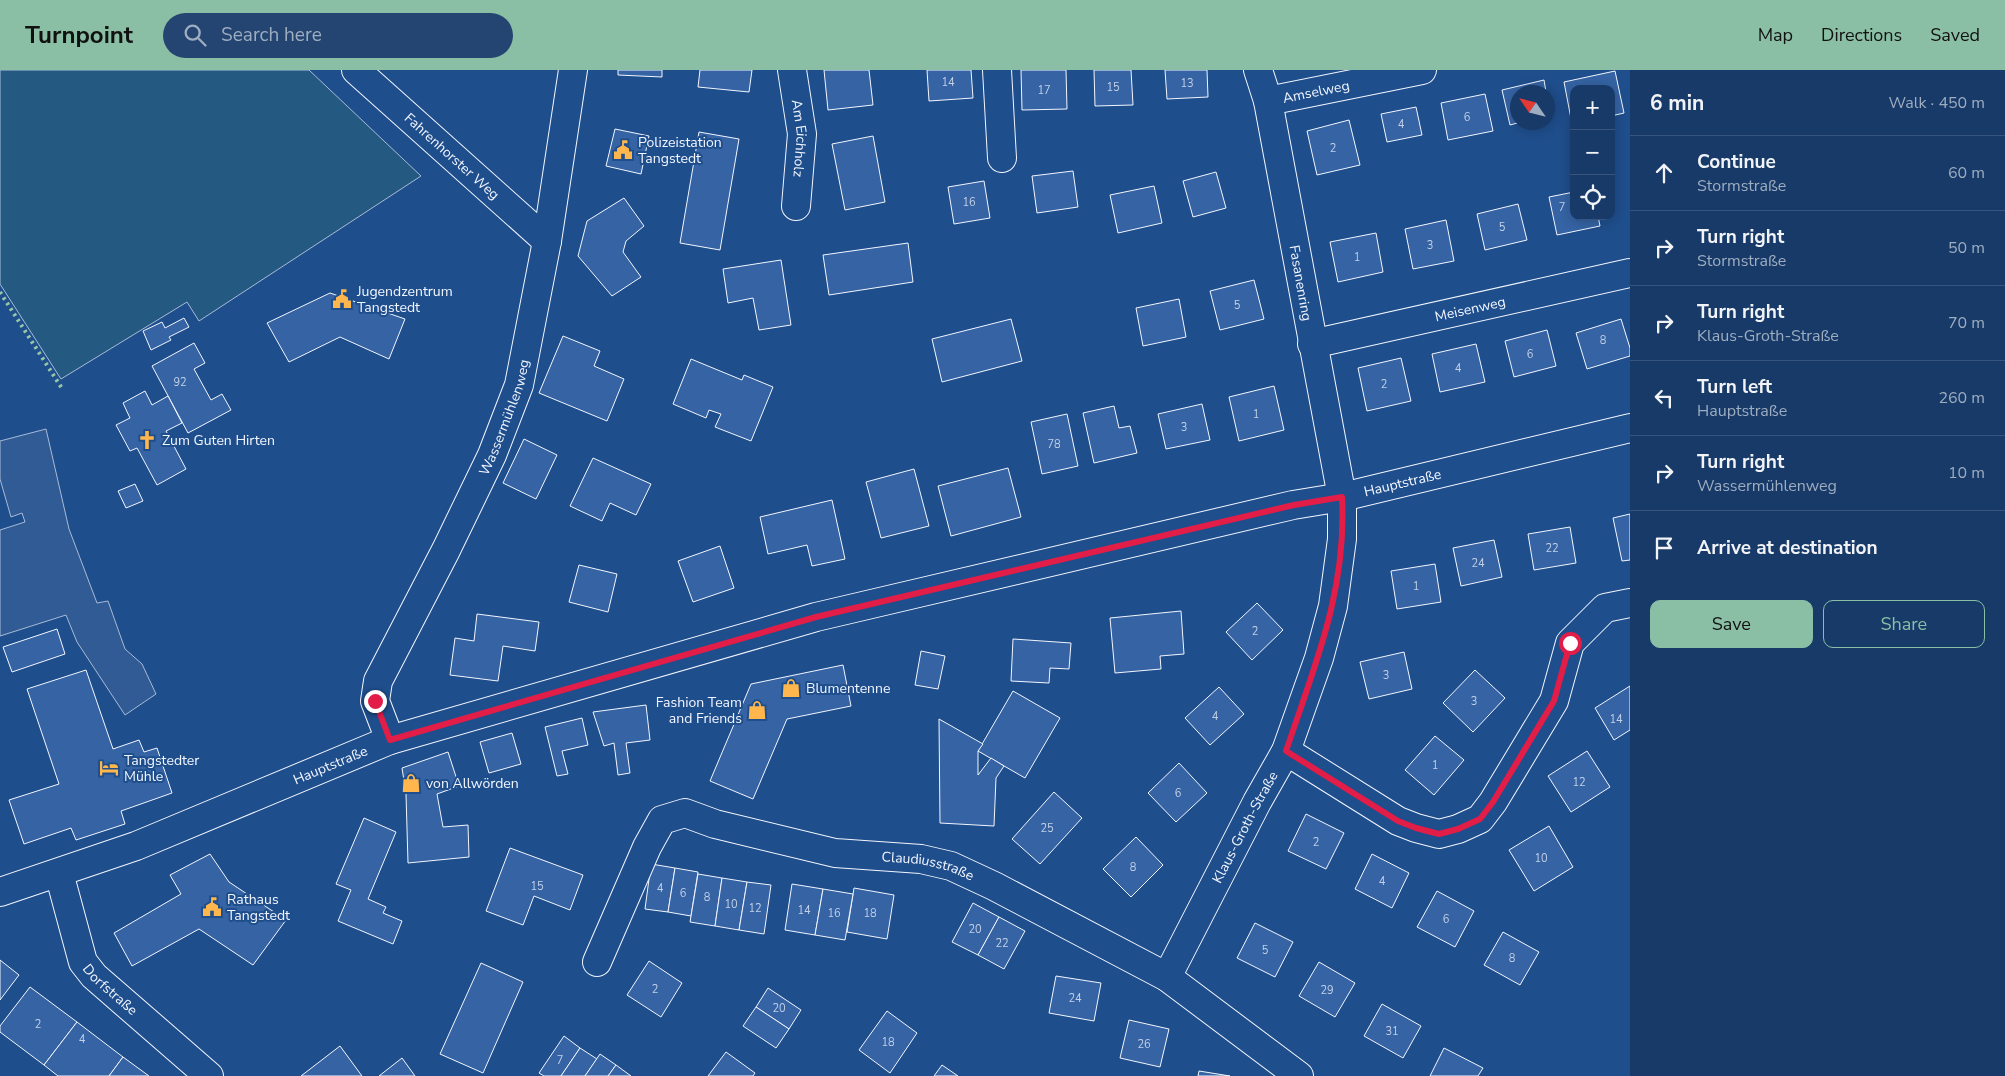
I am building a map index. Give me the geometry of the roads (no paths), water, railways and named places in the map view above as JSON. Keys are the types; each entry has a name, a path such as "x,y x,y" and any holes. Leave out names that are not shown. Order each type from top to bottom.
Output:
{"street":[{"name":"Fahrenhorster Weg","path":"356,70 547,241"},
{"name":"Wassermühlenweg","path":"390,740 375,701 378,681 488,464 519,385 547,241 573,70"},
{"name":"Am Eichholz","path":"792,70 802,134 796,206"},
{"path":"997,70 1002,158"},
{"name":"Fasanenring","path":"1258,70 1268,102 1342,497"},
{"name":"Amselweg","path":"1268,102 1422,70"},
{"name":"Meisenweg","path":"1312,344 1630,274"},
{"name":"Hauptstraße","path":"0,892 136,846 390,740 816,617 1294,505 1342,497 1630,428"},
{"name":"Klaus-Groth-Straße","path":"1167,977 1257,802 1286,751 1319,658 1333,606 1342,538 1342,497"},
{"path":"1286,751 1398,821 1439,834 1458,829 1480,819 1493,802 1554,701 1570,643 1605,608 1630,603"},
{"name":"Claudiusstraße","path":"597,962 647,847 662,820 685,813 715,824 835,853 921,859 951,866 1017,898 1167,977 1299,1076"},
{"name":"Dorfstraße","path":"60,873 83,962 94,976 209,1076"}],"place":[{"name":"Polizeistation Tangstedt","path":"623,150"},
{"name":"Jugendzentrum Tangstedt","path":"342,299"},
{"name":"Zum Guten Hirten","path":"147,440"},
{"name":"Blumentenne","path":"791,688"},
{"name":"Fashion Team and Friends","path":"757,710"},
{"name":"Tangstedter Mühle","path":"109,768"},
{"name":"von Allwörden","path":"411,783"},
{"name":"Rathaus Tangstedt","path":"212,907"}]}
